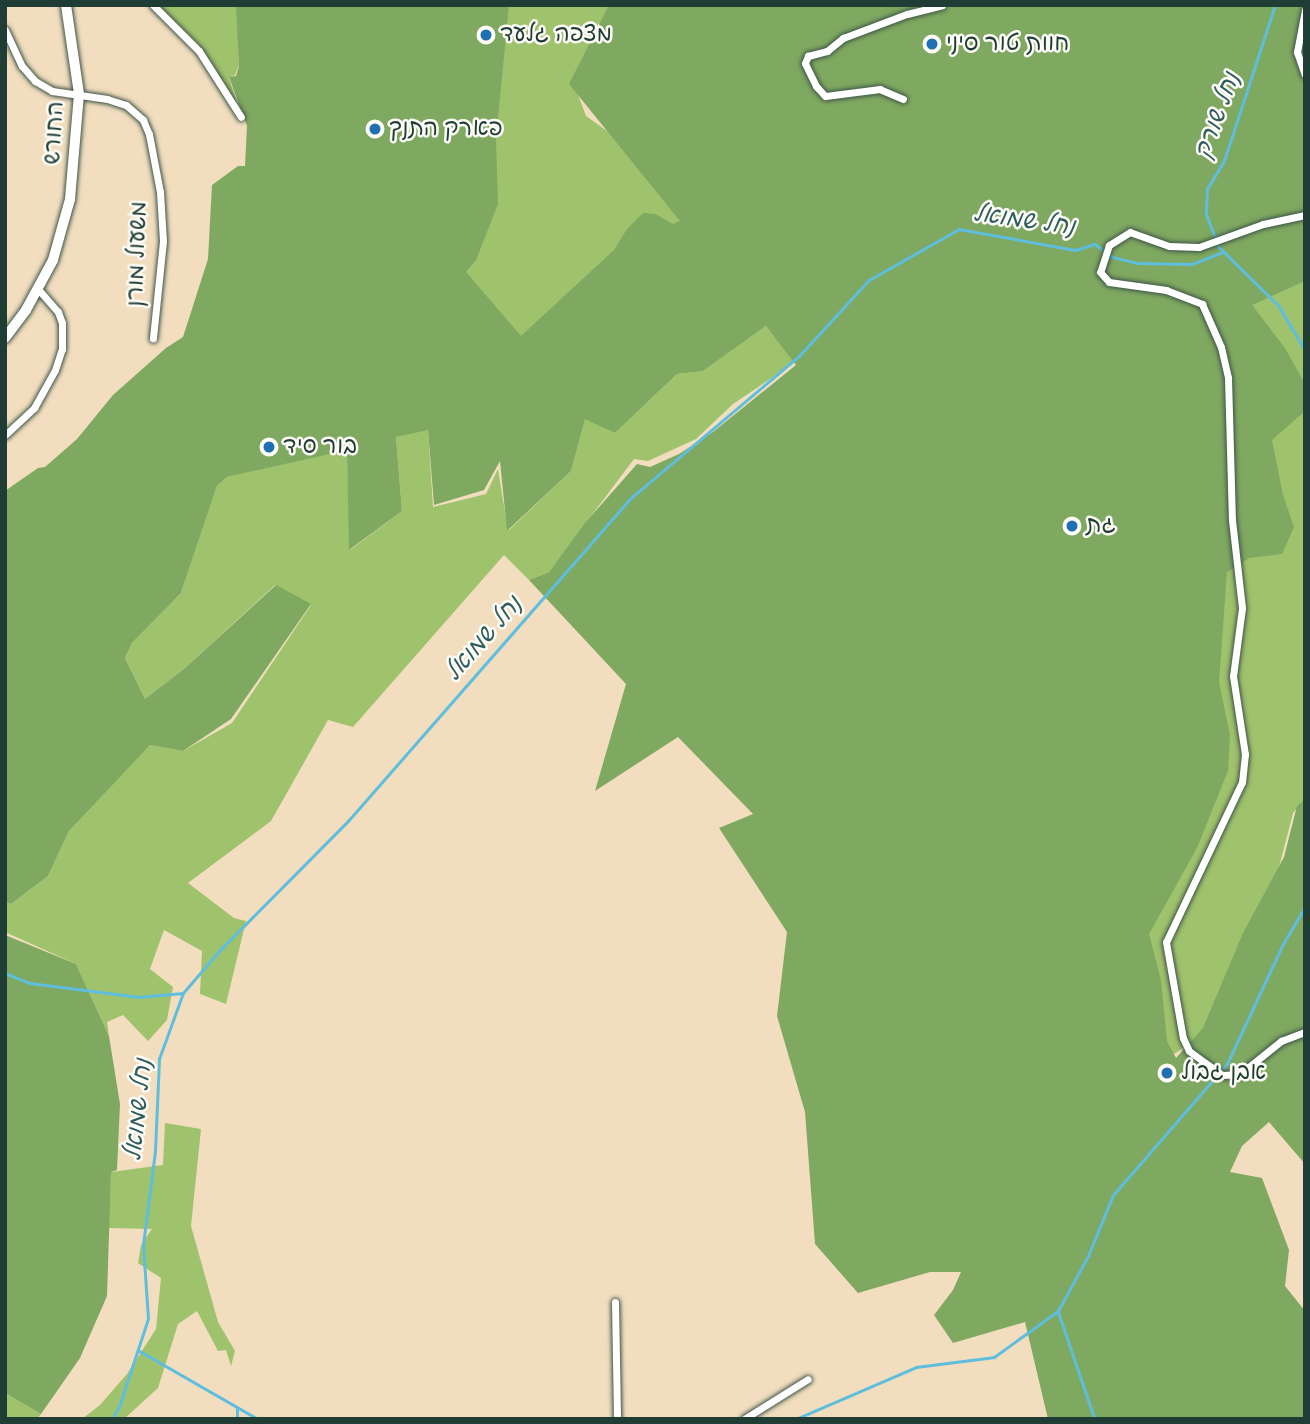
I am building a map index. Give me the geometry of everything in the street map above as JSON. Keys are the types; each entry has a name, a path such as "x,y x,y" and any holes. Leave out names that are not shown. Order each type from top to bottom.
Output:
{"street":[{"name":"החורש","path":"5,338 38,290 53,260 65,221 75,169 79,94 66,5"},
{"path":"153,5 199,51 241,117"},
{"path":"903,99 880,89 825,96 816,86 805,63 808,56 827,51 843,38 942,5"},
{"path":"1305,10 1297,52 1305,75"},
{"name":"משעול מורן","path":"5,30 22,66 35,81 51,91 79,94 127,105 143,120 149,134 160,192 163,241 153,338"},
{"path":"1305,215 1264,224 1199,247 1168,246 1130,232 1109,245 1100,272 1109,282 1166,290 1202,304 1221,346 1228,378 1232,520 1242,608 1233,676 1245,754 1242,782 1166,942 1183,1038 1189,1051 1198,1059 1222,1075 1231,1075 1240,1074 1281,1041 1305,1032"},
{"path":"5,435 34,408 55,370 62,349 62,324 58,312 38,290"},
{"path":"615,1302 617,1419"},
{"path":"744,1419 808,1379"}],"green space":[{"path":"158,5 237,5 239,65 235,75 229,78 240,112 199,45"},
{"path":"236,5 509,5 496,138 498,204 476,260 466,272 521,336 614,250 627,229 643,213 655,214 673,224 680,221 569,84 609,5 1305,5 1305,281 1252,305 1285,348 1305,384 1305,411 1272,440 1283,495 1294,527 1282,554 1249,558 1227,572 1219,682 1230,735 1228,771 1197,848 1149,934 1161,980 1167,1041 1176,1058 1203,1028 1243,933 1284,857 1297,806 1305,799 1305,1164 1269,1122 1242,1146 1230,1172 1262,1178 1289,1250 1285,1286 1305,1311 1305,1419 1048,1419 1025,1322 953,1343 934,1315 953,1290 961,1272 930,1272 858,1293 815,1244 805,1112 777,1016 787,932 719,828 753,814 678,737 595,791 626,684 529,580 549,572 585,523 637,464 650,467 679,454 713,432 796,365 766,326 703,371 677,374 615,433 585,419 571,471 507,531 500,461 484,490 434,505 428,430 396,437 402,511 349,550 347,450 227,477 217,486 181,593 132,643 125,658 145,699 185,668 276,585 311,604 231,719 183,751 150,745 69,831 48,876 11,904 5,902 5,491 38,468 45,467 77,439 113,395 166,348 183,337 208,259 212,185 238,166 245,166 247,126 229,77 236,76 239,66"},
{"path":"478,5 613,5 573,81 586,116 667,174 705,227 537,345 497,330 458,301"},
{"path":"1305,5 1305,799 1293,813 1276,879 1243,936 1203,1034 1167,1059 1138,926 1208,692 1240,297 1300,128"},
{"path":"766,326 795,362 733,404 696,439 648,461 634,459 549,572 529,580 504,555 353,727 328,720 271,821 188,883 234,918 246,921 226,1004 200,994 202,951 164,930 150,969 173,987 167,1020 148,1041 123,1015 107,1022 109,1036 76,964 5,932 5,902 11,904 48,876 69,831 150,745 183,751 232,723 311,605 275,585 185,668 145,699 125,658 132,643 181,593 217,486 227,477 347,449 350,550 402,511 396,437 428,429 433,507 486,494 498,469 508,531 571,471 585,418 615,433 677,374 703,371"},
{"path":"5,935 76,964 109,1036 120,1104 117,1170 111,1172 107,1296 80,1358 41,1414 5,1393"},
{"path":"165,1123 201,1129 191,1226 218,1322 235,1351 231,1366 226,1350 218,1351 197,1311 178,1324 158,1388 124,1419 82,1419 100,1405 127,1374 156,1329 161,1278 138,1263 141,1245 152,1229 108,1228 111,1172 163,1165"},
{"path":"5,1393 41,1414 37,1419 5,1419"}],"waterway":[{"name":"נחל שורק","path":"1215,238 1206,214 1207,189 1224,161 1275,5"},
{"name":"נחל שמואל","path":"112,1419 119,1407 148,1319 143,1245 155,1151 159,1059 183,993 220,950 348,821 631,498 799,356 869,280 959,229 1076,250 1095,244 1113,257 1137,263 1192,264 1223,252"},
{"name":"נחל שורק","path":"1218,246 1279,306 1305,350"},
{"path":"796,1419 916,1367 994,1357 1058,1311 1088,1256 1113,1195 1227,1064 1283,944 1305,907"},
{"path":"5,973 30,983 139,997 183,993"},
{"path":"1058,1311 1095,1419"},
{"path":"138,1350 258,1419"},
{"path":"237,1408 237,1419"}],"place":[{"name":"מצפה גלעד","path":"486,35"},
{"name":"חוות טור סיני","path":"932,44"},
{"name":"פארק התנך","path":"375,129"},
{"name":"בור סיד","path":"269,447"},
{"name":"גת","path":"1072,526"},
{"name":"אבן גבול","path":"1167,1073"}]}
